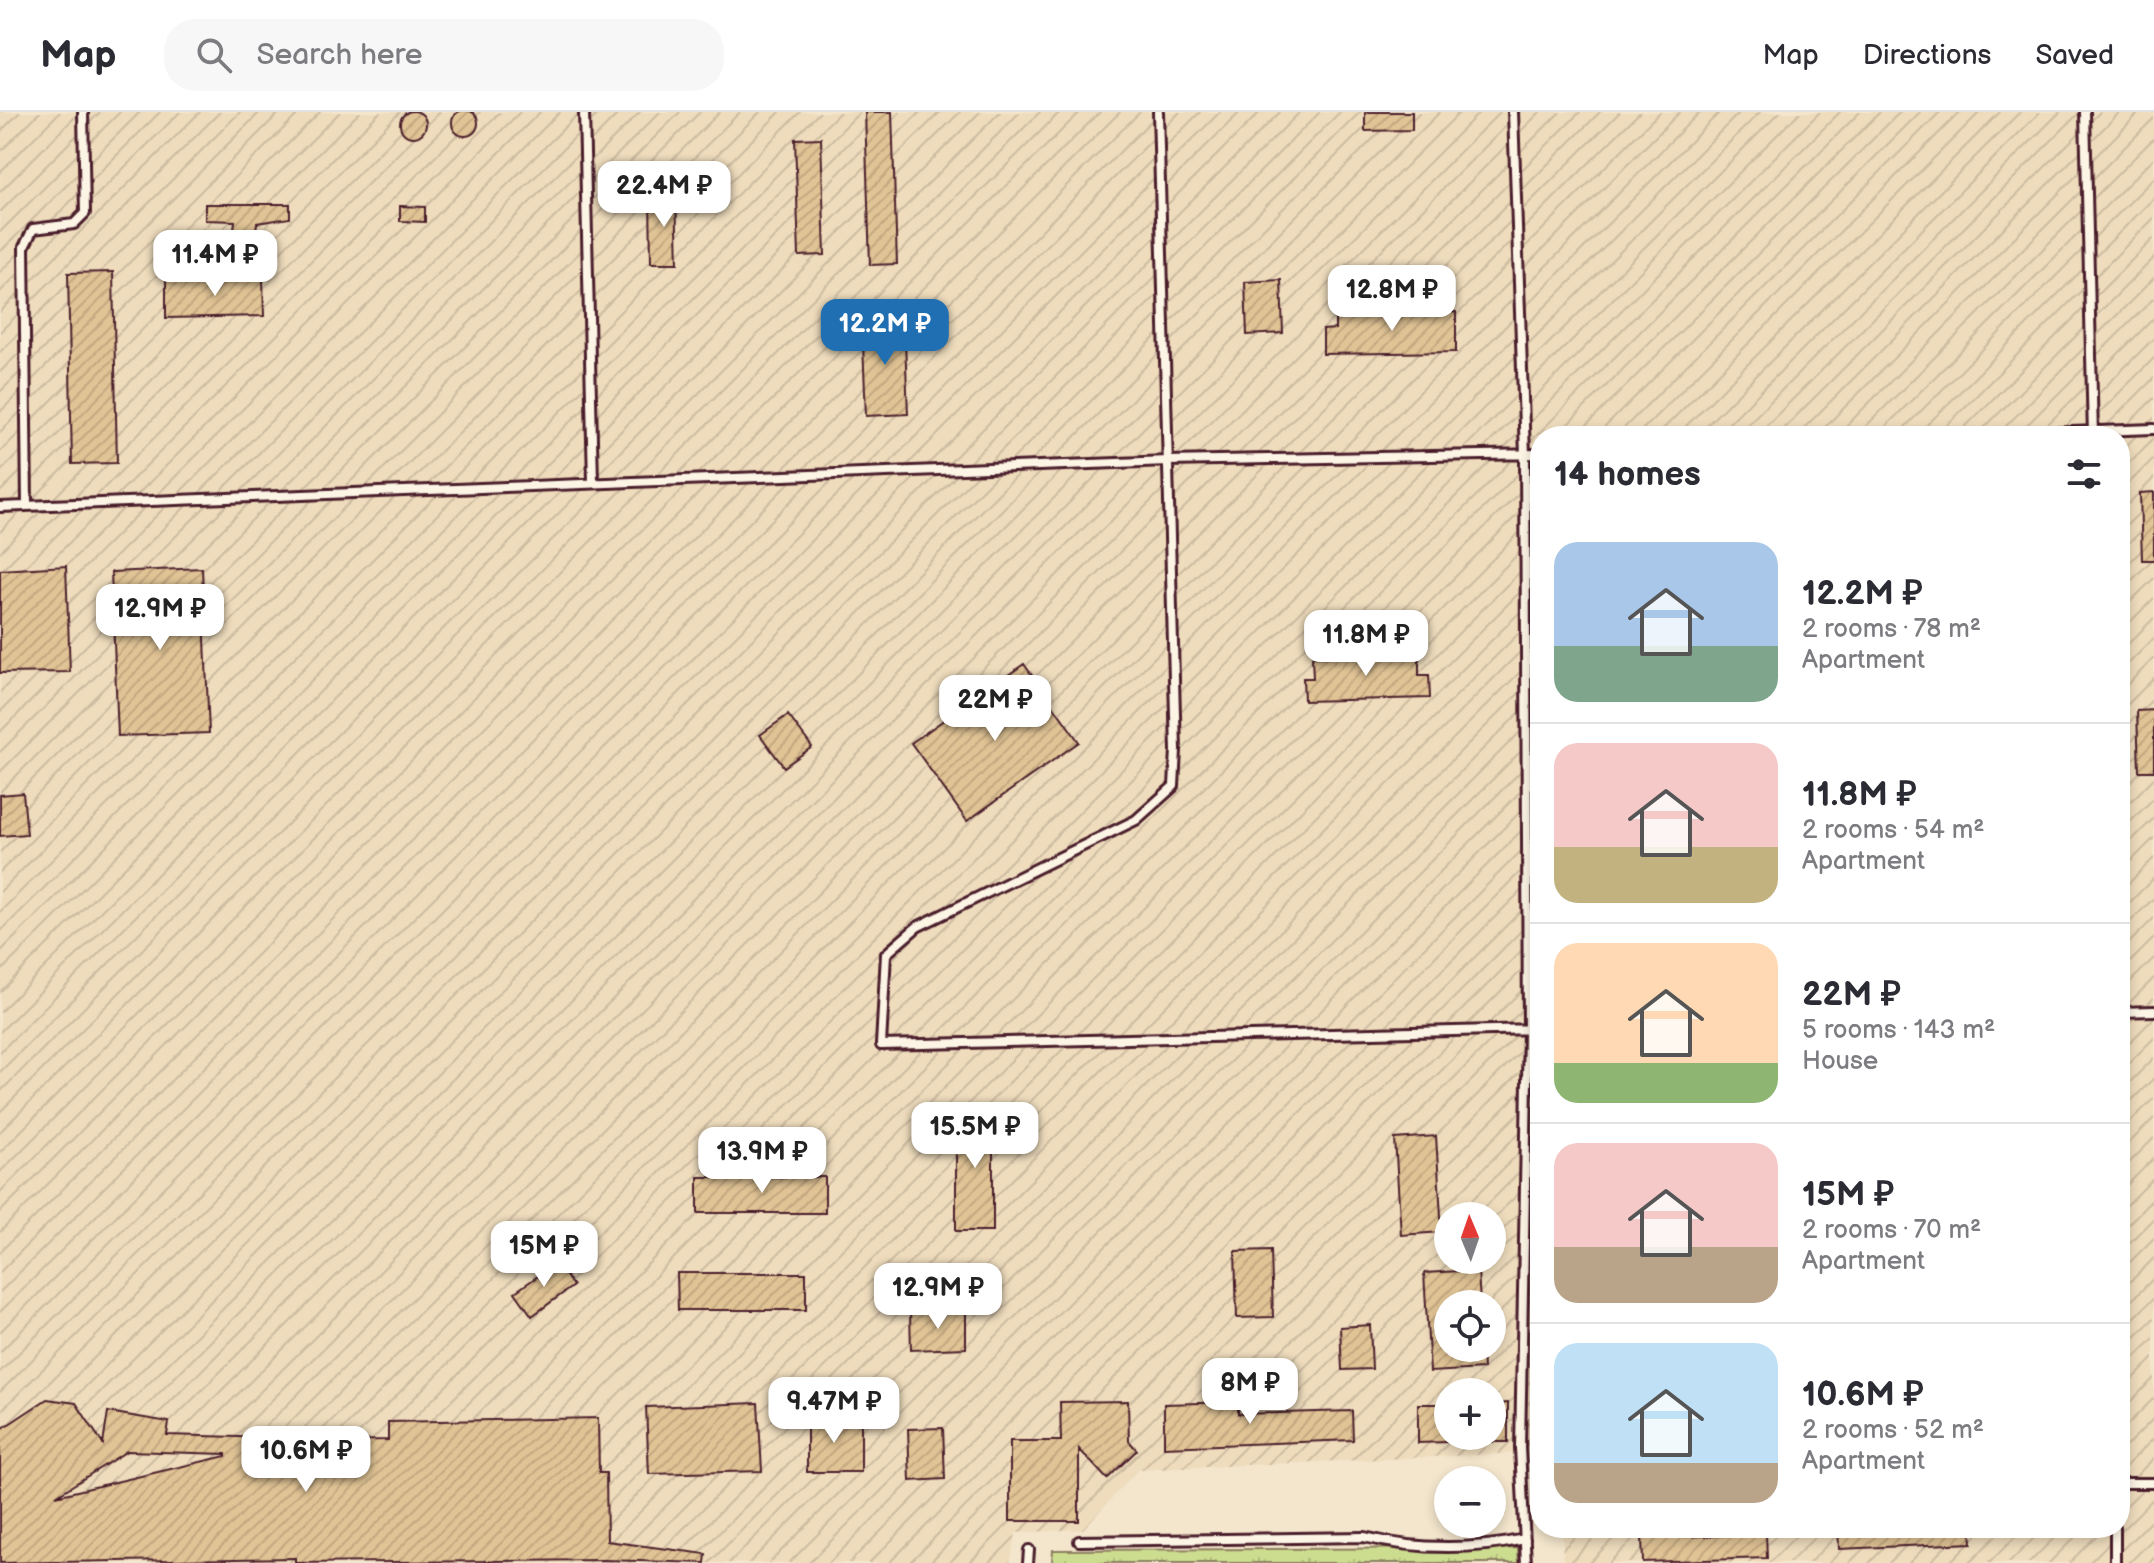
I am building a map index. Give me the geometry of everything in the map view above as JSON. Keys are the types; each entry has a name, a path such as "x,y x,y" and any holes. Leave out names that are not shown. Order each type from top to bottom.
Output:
{"lane":[{"path":"27,505 24,247 33,229 74,224 85,213 83,112"},
{"path":"584,112 593,481"},
{"path":"1158,112 1176,750 1174,786 1136,820 917,927 886,954 881,1045 1528,1030"},
{"path":"1513,112 1525,455 1528,1030 1520,1448 1526,1563"},
{"path":"2085,112 2093,426"},
{"path":"2130,431 2154,429"},
{"path":"0,507 593,481 1168,461 1530,455"},
{"path":"2130,1012 2154,1011"},
{"path":"2130,1483 2154,1483"},
{"path":"1079,1541 1364,1537 1397,1545 1476,1547 1525,1539"},
{"path":"2115,1538 2115,1563"},
{"path":"1028,1563 1029,1550"}],"shaded area":[{"path":"0,112 2154,112 2154,1563 1563,1563 1562,1538 2130,1538 2130,426 1530,426 1530,1452 1138,1470 1083,1529 1016,1533 1010,1563 0,1563"}],"green space":[{"path":"1518,1548 1519,1563 1052,1563 1053,1550"}],"building":[{"path":"465,110 474,114 478,123 474,132 465,136 456,132 452,123 456,114"},
{"path":"413,111 422,115 426,124 422,133 413,137 404,133 400,124 404,115"},
{"path":"865,112 892,112 897,264 870,265"},
{"path":"1365,112 1412,112 1412,130 1365,131"},
{"path":"821,138 825,255 799,256 795,139"},
{"path":"650,195 676,195 678,263 651,263"},
{"path":"205,204 290,204 290,218 257,223 256,230 234,229 235,221 205,220"},
{"path":"400,206 425,207 425,222 400,221"},
{"path":"113,272 117,463 72,464 68,273"},
{"path":"263,278 264,316 166,318 166,280"},
{"path":"1281,280 1283,333 1247,335 1245,282"},
{"path":"1456,312 1456,352 1323,354 1323,330 1335,329 1335,314"},
{"path":"904,318 908,414 866,416 862,320"},
{"path":"2154,492 2154,560 2142,560 2140,493"},
{"path":"66,566 70,672 0,673 0,570"},
{"path":"202,568 209,733 118,736 111,572"},
{"path":"1419,654 1419,675 1429,675 1430,698 1304,701 1303,678 1313,678 1312,657"},
{"path":"1024,664 1079,742 967,821 911,743"},
{"path":"2154,710 2154,771 2139,771 2137,711"},
{"path":"788,715 812,747 784,767 760,735"},
{"path":"23,793 27,834 0,836 0,795"},
{"path":"993,1108 993,1231 956,1231 956,1109"},
{"path":"1436,1136 1440,1202 1434,1202 1434,1233 1401,1235 1395,1139"},
{"path":"698,1177 825,1177 825,1213 698,1213"},
{"path":"1271,1250 1273,1317 1237,1318 1235,1251"},
{"path":"557,1263 573,1286 532,1316 515,1292"},
{"path":"677,1273 806,1273 806,1310 678,1310"},
{"path":"1424,1273 1478,1274 1479,1290 1434,1290 1434,1362 1483,1362 1483,1369 1430,1372"},
{"path":"966,1312 966,1348 911,1350 910,1313"},
{"path":"1370,1325 1372,1369 1342,1370 1340,1327"},
{"path":"47,1399 76,1403 103,1444 108,1412 169,1422 167,1435 276,1438 276,1442 388,1440 388,1422 598,1418 599,1473 606,1473 607,1541 706,1554 705,1563 604,1560 295,1563 295,1558 0,1563 0,1430","holes":["127,1451 226,1456 56,1496"]},
{"path":"1128,1401 1129,1441 1137,1450 1107,1479 1079,1449 1079,1521 1010,1521 1010,1441 1061,1441 1060,1402"},
{"path":"1238,1402 1238,1414 1352,1411 1353,1440 1164,1447 1164,1404"},
{"path":"758,1403 762,1471 649,1474 646,1407"},
{"path":"1508,1403 1508,1442 1506,1442"},
{"path":"1418,1404 1434,1404 1434,1442 1418,1443"},
{"path":"807,1418 861,1418 861,1472 807,1472"},
{"path":"943,1428 945,1479 910,1481 908,1429"},
{"path":"1642,1538 1766,1538 1767,1558 1643,1562"},
{"path":"1838,1538 1972,1538 1972,1543 1839,1549"}]}
